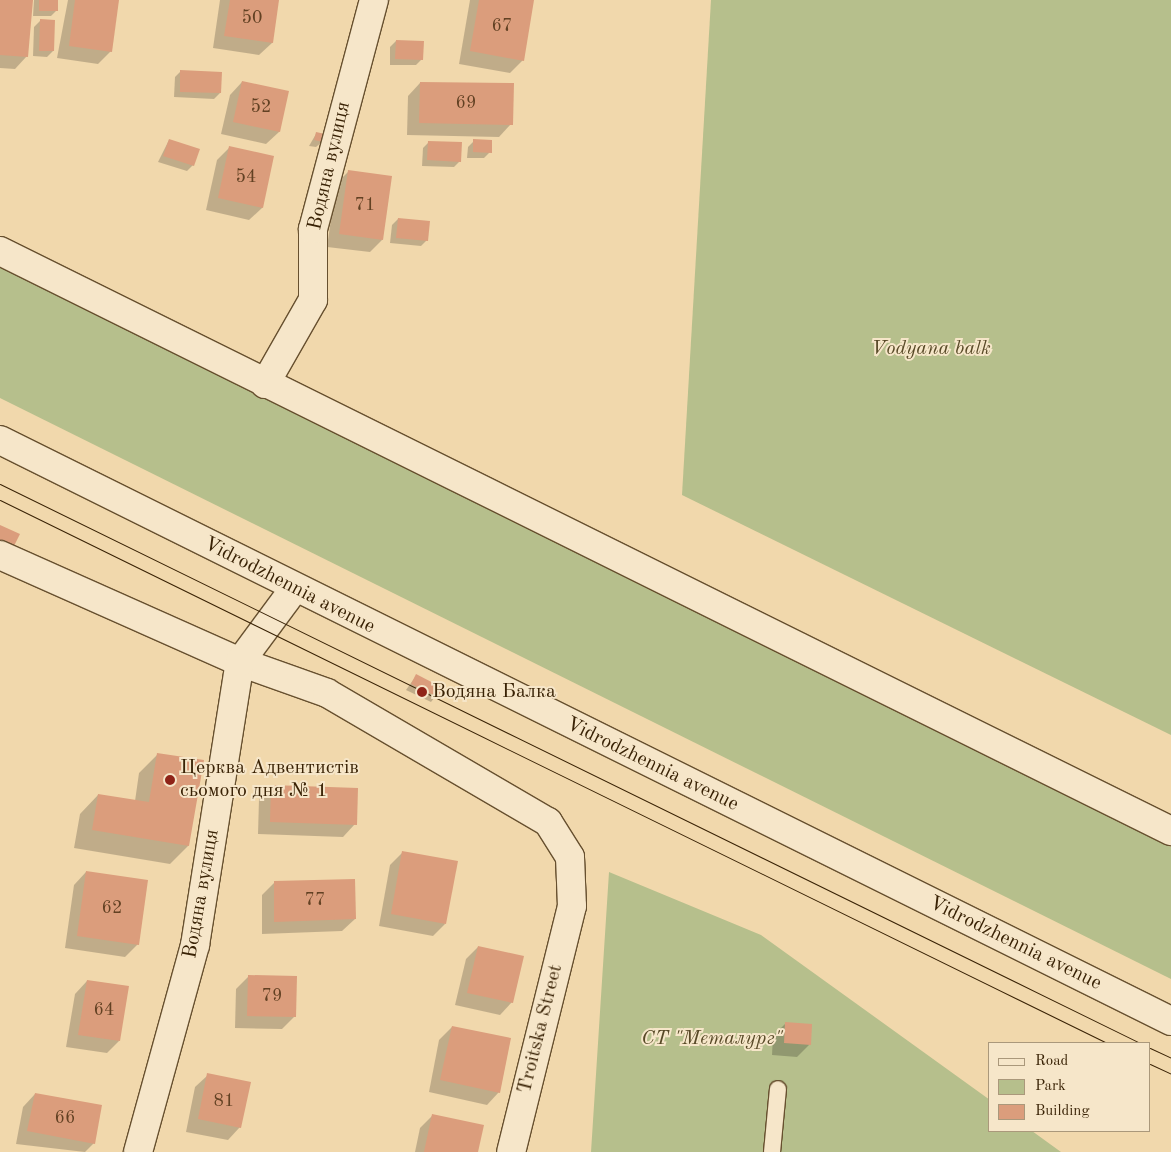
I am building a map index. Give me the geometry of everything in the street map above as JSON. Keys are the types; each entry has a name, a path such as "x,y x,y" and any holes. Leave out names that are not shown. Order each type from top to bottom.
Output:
{"main road":[{"name":"Водяна вулиця","path":"265,384 313,300 313,229 374,0"},
{"path":"0,251 265,384 1171,831"},
{"name":"Vidrodzhennia avenue","path":"0,440 294,589 1171,1021"},
{"name":"Troitska Street","path":"0,555 240,662 327,694 548,822 570,857 572,906 511,1152"},
{"name":"Водяна вулиця","path":"138,1152 195,945 240,662 294,589"}],"lane":[{"path":"772,1152 778,1090"}],"green space":[{"name":"Vodyana balk","path":"711,0 1171,0 1171,735 682,495"},
{"path":"0,266 1171,847 1171,979 0,398"},
{"name":"СТ \"Металург\"","path":"609,872 761,935 988,1099 988,1132 1033,1132 1061,1152 591,1152"}],"building":[{"path":"0,0 33,0 28,57 0,55"},
{"path":"39,0 58,0 58,11 39,11"},
{"path":"75,0 119,0 112,52 69,46"},
{"path":"230,0 279,0 273,43 224,36"},
{"path":"479,0 534,0 524,61 470,51"},
{"path":"40,19 55,20 54,51 39,51"},
{"path":"396,40 424,41 423,60 395,59"},
{"path":"180,70 222,72 221,93 180,92"},
{"path":"242,81 289,91 280,132 233,122"},
{"path":"420,82 514,83 513,125 419,123"},
{"path":"316,132 325,134 323,142 314,140"},
{"path":"169,139 200,149 194,166 163,156"},
{"path":"473,139 492,140 492,153 473,152"},
{"path":"428,141 462,142 461,162 427,160"},
{"path":"229,146 274,156 263,208 218,198"},
{"path":"348,170 392,176 383,240 339,234"},
{"path":"398,218 430,221 428,241 396,238"},
{"path":"0,525 20,534 13,548 0,542"},
{"path":"416,674 443,688 438,697 411,684"},
{"path":"157,753 204,760 189,846 92,830 98,794 149,802"},
{"path":"271,785 358,788 357,825 270,822"},
{"path":"402,851 458,861 446,924 391,914"},
{"path":"86,871 148,880 139,945 77,936"},
{"path":"355,879 356,919 274,922 274,881"},
{"path":"478,946 524,956 513,1003 467,993"},
{"path":"248,975 297,976 296,1017 247,1016"},
{"path":"87,980 129,986 120,1041 78,1035"},
{"path":"785,1022 812,1024 811,1045 784,1043"},
{"path":"452,1026 511,1038 500,1093 440,1080"},
{"path":"207,1073 251,1082 241,1128 198,1119"},
{"path":"35,1093 102,1105 95,1144 27,1131"},
{"path":"432,1114 484,1125 478,1152 424,1152"}],"tram line":[{"path":"0,484 1138,1042"},
{"path":"0,500 1105,1042"},
{"path":"1151,1048 1171,1058"},
{"path":"1151,1064 1171,1074"}],"place":[{"name":"Водяна Балка","path":"422,692"},
{"name":"Церква Адвентистів сьомого дня № 1","path":"170,780"}]}
